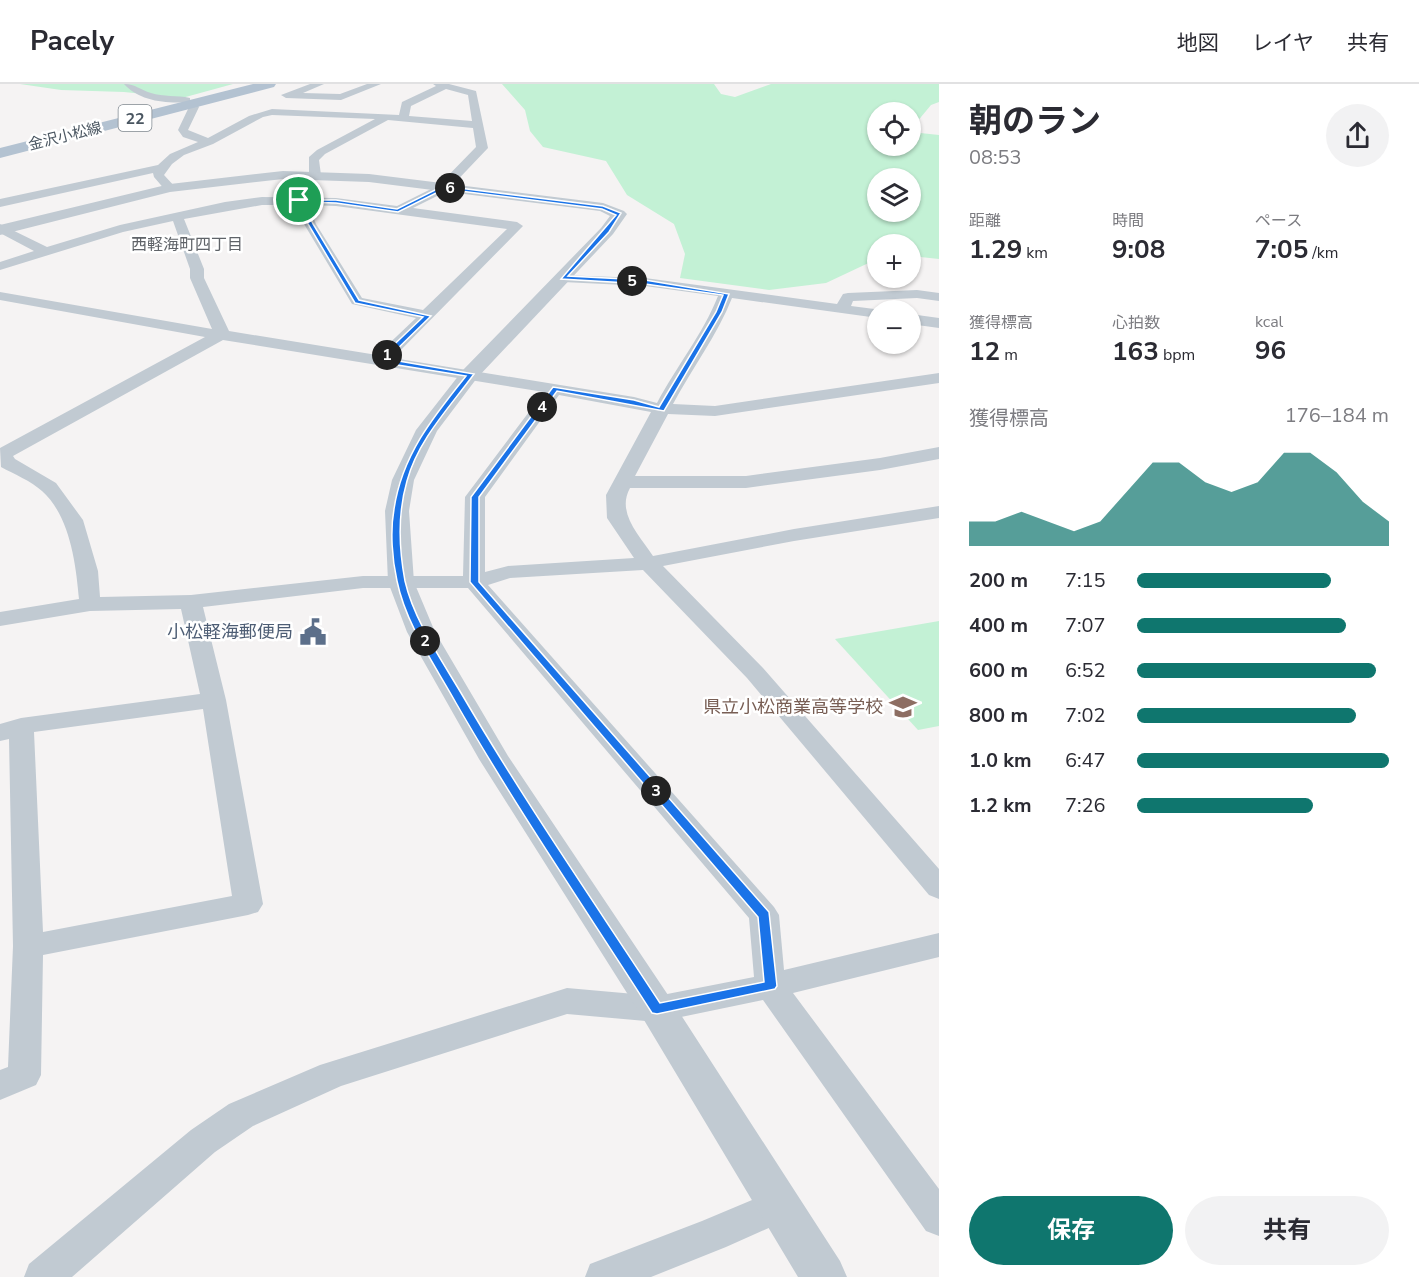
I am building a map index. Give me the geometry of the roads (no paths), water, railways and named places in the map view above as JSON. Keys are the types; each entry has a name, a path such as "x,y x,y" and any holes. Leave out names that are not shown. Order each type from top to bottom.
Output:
{"main road":[{"name":"金沢小松線","path":"0,153 251,84"},
{"name":"金沢小松線","path":"0,147 270,84"}],"street":[{"path":"129,84 135,91 152,97 189,102 194,107 183,130 187,135 209,142"},
{"path":"319,84 286,95 341,97 376,84"},
{"path":"398,211 443,188 482,148 473,93 442,85 406,104 404,117"},
{"path":"170,188 158,175 161,168 171,158 188,148 209,142 259,115 276,112 388,116 478,125"},
{"path":"315,175 313,159 321,152 388,116"},
{"path":"0,203 161,168"},
{"path":"1,229 170,188 247,178 315,175 369,178 603,207 619,214 607,231 470,374 427,430 403,480 397,530 401,582 421,632 494,759 657,1009 824,1277"},
{"path":"299,200 310,224 357,301 428,316"},
{"path":"0,266 44,251 177,216 262,201 336,202 517,226 382,360"},
{"path":"177,216 197,269 197,278 222,334"},
{"path":"1,229 44,251"},
{"path":"563,278 645,282 867,312"},
{"path":"726,294 719,312 661,409 616,495 617,518 648,563 755,673 939,888"},
{"path":"842,309 848,297 917,294 939,297"},
{"path":"5,301 470,374 634,402 661,409 715,411 939,378"},
{"path":"921,321 939,323"},
{"path":"90,604 87,571 73,520 49,487 8,463 3,454 157,372 222,334"},
{"path":"555,389 475,497 474,582 764,915 770,986 939,1218"},
{"path":"623,482 746,482 880,464 939,453"},
{"path":"0,619 90,604 191,602 363,582 474,582 507,572 648,563 794,535 939,512"},
{"path":"27,946 248,904 214,700 191,602"},
{"path":"0,1086 24,1076 27,946 10,729 214,700"},
{"path":"42,1277 203,1141 241,1115 332,1075 567,1001 657,1009 770,986 939,945"},
{"path":"604,1277 713,1235 778,1206"}],"place":[{"name":"小松軽海郵便局","path":"313,632"},
{"name":"県立小松商業高等学校","path":"903,707"}],"district":[{"name":"西軽海町四丁目","path":"187,244"}]}
